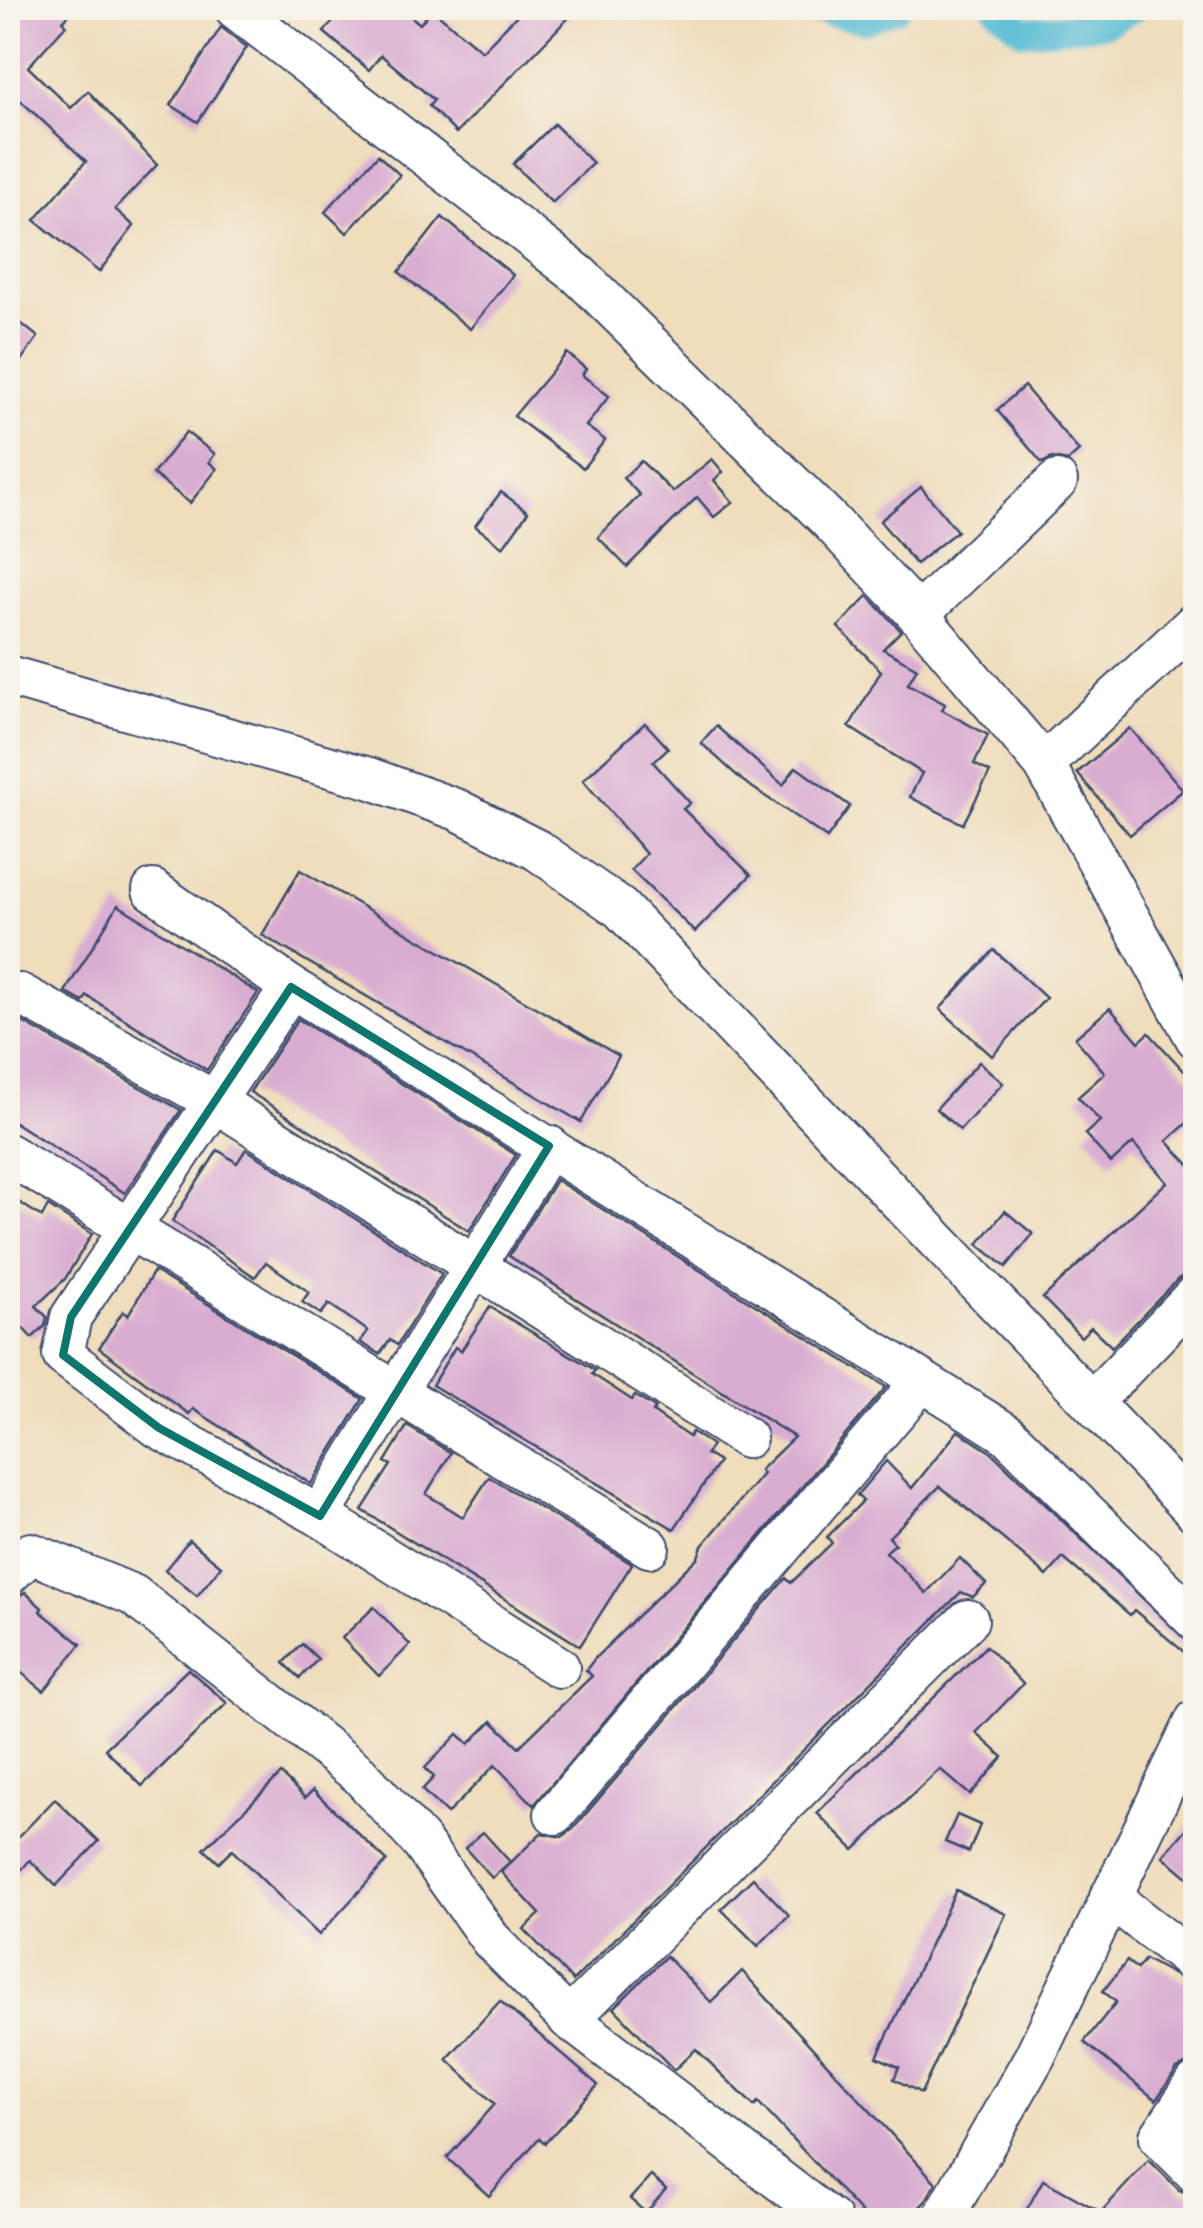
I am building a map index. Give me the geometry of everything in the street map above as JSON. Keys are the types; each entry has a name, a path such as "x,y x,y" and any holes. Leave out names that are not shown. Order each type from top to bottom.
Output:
{"street":[{"path":"236,8 579,276 829,520 918,615 1044,764 1196,1038"},
{"path":"918,615 1057,481"},
{"path":"1044,764 1196,622"},
{"path":"8,676 369,778 458,810 538,850 620,908 1196,1512"},
{"path":"153,890 292,988 1007,1434 1196,1621"},
{"path":"292,988 71,1317 62,1355 159,1428 320,1516 558,1666"},
{"path":"20,994 216,1102 746,1438"},
{"path":"320,1516 393,1390 478,1265 549,1146"},
{"path":"8,1154 649,1547"},
{"path":"1092,1402 1196,1294"},
{"path":"555,1814 922,1381"},
{"path":"8,1575 31,1553 133,1595 359,1774 421,1842 490,1940 570,2019 832,2220"},
{"path":"570,2019 968,1620"},
{"path":"942,2220 1034,2056 1196,1720"},
{"path":"1110,1897 1196,1964"},
{"path":"1196,2083 1160,2136 1196,2173"}],"highlighted area":[{"path":"291,987 549,1146 320,1516 159,1428 63,1355 71,1317"}],"building":[{"path":"8,8 75,8 63,21 66,25 28,67 71,108 88,91 157,165 115,209 134,226 99,272 35,220 86,161 8,89"},
{"path":"345,8 401,8 420,24 432,9 482,51 524,8 578,8 456,133 429,106 434,100 381,55 369,70 324,32"},
{"path":"221,27 247,47 198,122 171,105"},
{"path":"554,124 593,163 552,203 513,164"},
{"path":"378,155 400,175 347,233 325,212"},
{"path":"442,217 513,275 470,329 399,272"},
{"path":"8,313 38,337 8,378"},
{"path":"567,353 586,369 582,375 609,396 586,426 605,440 583,468 514,416"},
{"path":"1024,386 1079,451 1068,461 1052,458 1042,463 997,410"},
{"path":"186,432 215,454 209,462 217,469 190,503 153,474"},
{"path":"712,459 723,472 714,480 733,502 714,517 697,497 627,567 598,537 640,495 623,478 641,461 673,492"},
{"path":"921,487 957,531 916,564 880,521"},
{"path":"501,492 528,512 503,547 475,526"},
{"path":"868,596 901,631 883,649 917,668 908,684 945,704 942,710 988,735 974,764 990,772 963,824 910,797 922,773 849,727 881,671 838,627"},
{"path":"645,723 668,748 653,762 690,803 683,809 751,875 695,932 631,870 646,854 583,780"},
{"path":"716,726 783,785 796,767 850,806 827,838 743,781 701,743"},
{"path":"1130,728 1183,790 1130,835 1077,773"},
{"path":"300,870 619,1056 581,1122 262,935"},
{"path":"118,905 258,993 207,1070 87,996 83,1002 65,992"},
{"path":"994,950 1046,998 992,1056 940,1009"},
{"path":"1110,1008 1139,1042 1149,1033 1196,1084 1196,1115 1167,1141 1196,1172 1196,1271 1179,1278 1112,1347 1091,1327 1081,1337 1043,1298 1167,1182 1133,1143 1111,1163 1085,1134 1100,1121 1078,1097 1105,1073 1075,1038"},
{"path":"8,1014 181,1110 125,1193 8,1118"},
{"path":"298,1019 516,1155 469,1231 250,1092"},
{"path":"979,1062 1003,1083 960,1130 936,1109"},
{"path":"246,1149 442,1274 397,1345 390,1340 380,1354 360,1342 368,1331 329,1304 321,1314 302,1302 309,1292 266,1262 255,1277 172,1221 218,1150 237,1163"},
{"path":"556,1180 886,1387 534,1805 495,1765 447,1814 422,1790 434,1777 425,1768 458,1734 469,1744 492,1721 519,1747 592,1676 586,1670 596,1657 698,1557 702,1546 763,1474 760,1470 794,1437 509,1256"},
{"path":"8,1195 42,1217 48,1206 92,1234 65,1279 36,1306 47,1317 45,1326 32,1338 8,1312"},
{"path":"1005,1211 1033,1234 1006,1267 978,1244"},
{"path":"154,1271 363,1399 311,1484 193,1409 189,1414 99,1348 123,1311 128,1315"},
{"path":"490,1307 595,1370 592,1374 632,1400 635,1396 655,1408 653,1412 689,1437 692,1432 712,1445 706,1454 719,1462 674,1529 432,1385 455,1347 461,1351"},
{"path":"407,1426 451,1453 426,1494 463,1517 489,1477 632,1564 580,1646 362,1510 391,1465 385,1462"},
{"path":"958,1431 992,1453 1190,1644 1184,1652 1134,1610 1130,1615 1063,1558 1047,1576 940,1486 889,1537 895,1544 886,1552 926,1593 960,1558 986,1584 973,1597 961,1592 573,1981 524,1929 540,1914 501,1872 541,1833 562,1837 573,1829 786,1578 791,1583 832,1543 827,1537 863,1501 857,1495 886,1461 912,1488"},
{"path":"189,1540 221,1566 197,1596 165,1570"},
{"path":"25,1592 42,1608 40,1611 81,1644 44,1691 8,1662 8,1605"},
{"path":"374,1607 410,1645 379,1676 342,1638"},
{"path":"302,1644 318,1659 300,1678 284,1663"},
{"path":"986,1646 1023,1684 976,1733 1003,1757 970,1795 940,1769 854,1850 817,1813"},
{"path":"188,1669 227,1703 142,1786 105,1749"},
{"path":"281,1774 305,1798 313,1790 387,1861 319,1935 232,1850 219,1863 204,1849"},
{"path":"55,1799 99,1841 56,1886 30,1860 8,1885 8,1848"},
{"path":"957,1815 980,1825 969,1852 945,1842"},
{"path":"1196,1818 1196,1884 1163,1856"},
{"path":"483,1832 510,1862 492,1878 465,1848"},
{"path":"753,1878 789,1915 758,1946 721,1909"},
{"path":"956,1890 1006,1914 921,2093 894,2079 899,2067 877,2057"},
{"path":"666,1956 711,2002 742,1971 936,2183 925,2202 906,2220 868,2220 758,2102 754,2106 696,2049 674,2070 614,2008"},
{"path":"1145,1959 1196,1987 1196,2060 1177,2069 1156,2100 1084,2042 1116,2002 1103,1991 1127,1961 1137,1969"},
{"path":"500,2001 598,2085 545,2143 539,2138 489,2196 447,2158 495,2104 447,2059"},
{"path":"1149,2160 1179,2190 1196,2196 1196,2220 1021,2220 1043,2180 1101,2212"},
{"path":"651,2176 666,2189 646,2213 630,2199"}],"waterway":[{"path":"805,8 866,20 896,8"},
{"path":"997,8 1024,31 1105,23 1134,8"}]}
